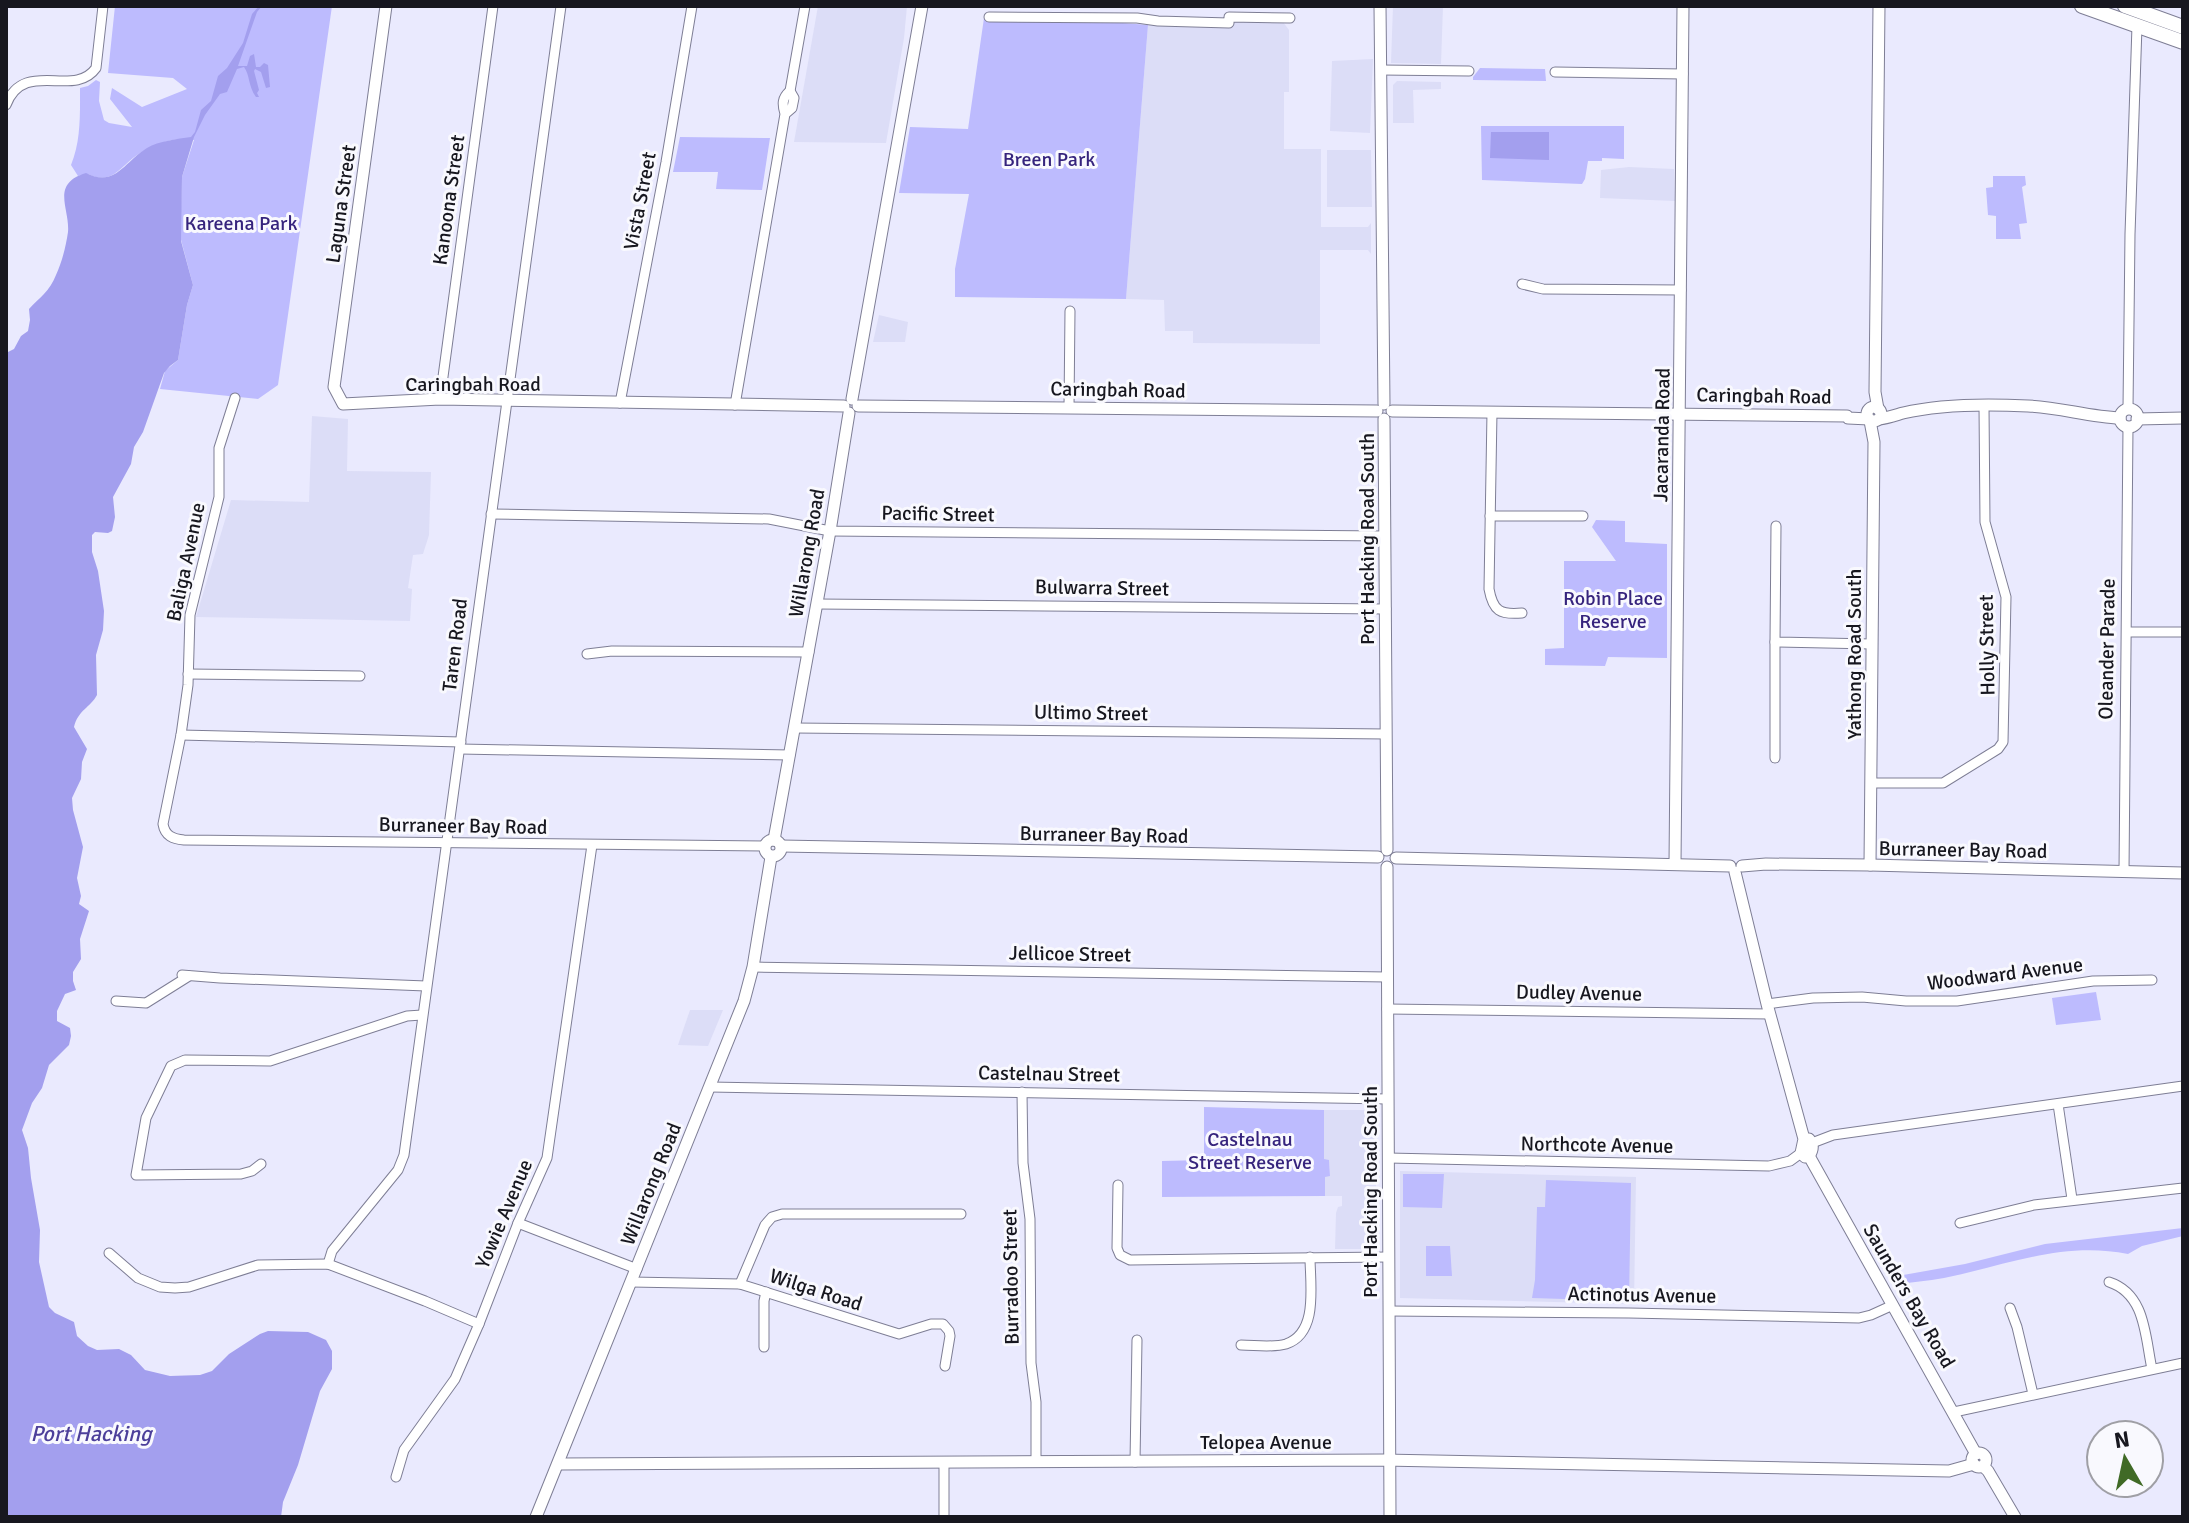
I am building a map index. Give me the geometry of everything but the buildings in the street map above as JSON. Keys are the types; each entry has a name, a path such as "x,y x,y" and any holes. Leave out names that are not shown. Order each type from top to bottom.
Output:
{"main road":[{"path":"2082,6 2183,27"},
{"path":"2125,6 2139,19 2183,42"}],"street":[{"path":"6,105 12,92 28,82 80,79 92,74 96,68 103,6"},
{"name":"Laguna Street","path":"343,404 334,387 386,6"},
{"name":"Kanoona Street","path":"440,399 493,6"},
{"name":"Taren Road","path":"328,1264 332,1251 398,1170 404,1155 561,6"},
{"name":"Vista Street","path":"620,403 692,6"},
{"path":"735,405 785,114 784,96 790,91 805,6"},
{"name":"Willarong Road","path":"536,1517 744,1001 753,967 922,6"},
{"path":"989,17 1063,12 1158,21 1229,23 1229,6"},
{"name":"Port Hacking Road South","path":"1380,6 1390,1517"},
{"name":"Jacaranda Road","path":"1675,864 1683,6"},
{"name":"Yathong Road South","path":"1870,865 1879,6"},
{"path":"1229,17 1290,18"},
{"name":"Oleander Parade","path":"2124,872 2130,220 2139,19"},
{"path":"1381,70 1469,71"},
{"path":"1555,72 1683,74"},
{"path":"1522,284 1543,289 1681,290"},
{"path":"1069,407 1070,311"},
{"name":"Baliga Avenue","path":"164,831 188,685 190,615 219,497 219,448 235,398"},
{"name":"Caringbah Road","path":"343,404 440,399 735,405 1680,413 1848,418 1961,406 2030,406 2098,417 2183,418"},
{"name":"Holly Street","path":"1872,783 1943,783 1998,749 2005,738 2006,597 1985,522 1984,406"},
{"path":"1492,412 1489,589 1496,608 1505,615 1522,613"},
{"name":"Pacific Street","path":"491,514 769,519 830,531 1385,536"},
{"path":"1490,516 1583,516"},
{"path":"1775,758 1776,526"},
{"name":"Bulwarra Street","path":"817,604 1386,609"},
{"path":"2127,632 2183,632"},
{"path":"1775,642 1872,644"},
{"path":"587,654 612,651 809,652"},
{"path":"188,674 360,676"},
{"name":"Ultimo Street","path":"795,728 1386,734"},
{"path":"181,735 790,755"},
{"name":"Burraneer Bay Road","path":"164,831 184,840 1387,858 1735,868 1766,864 1870,865 2183,873"},
{"name":"Yowie Avenue","path":"396,1477 404,1450 455,1379 549,1148 592,845"},
{"path":"1735,868 1768,1009 1808,1141"},
{"name":"Jellicoe Street","path":"753,967 1387,977"},
{"path":"116,1001 146,1003 186,975 426,986"},
{"name":"Woodward Avenue","path":"1768,1009 1813,998 1957,1001 2093,981 2152,980"},
{"name":"Dudley Avenue","path":"1387,1009 1768,1009"},
{"path":"261,1164 241,1174 136,1175 146,1118 171,1066 185,1060 270,1061 411,1015 422,1015"},
{"path":"1805,1154 1800,1147 1808,1141 1833,1135 2183,1086"},
{"name":"Castelnau Street","path":"710,1087 1388,1099"},
{"name":"Burradoo Street","path":"1022,1092 1023,1163 1030,1219 1031,1363 1036,1402 1036,1462"},
{"path":"2058,1104 2072,1199"},
{"name":"Northcote Avenue","path":"1388,1158 1769,1166 1805,1154"},
{"name":"Saunders Bay Road","path":"1805,1154 1954,1412 1977,1461 1988,1471 2015,1517"},
{"path":"1118,1185 1117,1248 1120,1255 1130,1260 1388,1257"},
{"path":"1960,1223 2072,1199 2183,1188"},
{"path":"740,1284 765,1225 772,1217 782,1214 961,1214"},
{"path":"518,1223 637,1269"},
{"path":"109,1253 138,1278 160,1287 175,1288 203,1283 258,1265 328,1264 479,1324"},
{"path":"1241,1345 1277,1346 1289,1343 1307,1327 1310,1257"},
{"name":"Wilga Road","path":"631,1282 740,1284 894,1333 943,1324 950,1336 945,1366"},
{"path":"2109,1282 2127,1290 2135,1300 2152,1369"},
{"path":"764,1347 766,1292"},
{"name":"Actinotus Avenue","path":"1389,1311 1859,1318 1893,1305"},
{"path":"2010,1308 2033,1394"},
{"path":"1135,1462 1137,1340"},
{"path":"1954,1412 2183,1363"},
{"name":"Telopea Avenue","path":"558,1464 1390,1460 1949,1471 1977,1461"},
{"path":"944,1463 944,1517"}],"shaded area":[{"path":"818,6 907,6 886,143 794,142"},
{"path":"1393,6 1443,6 1441,64 1391,63"},
{"path":"1233,21 1283,22 1289,30 1289,92 1284,92 1284,149 1321,149 1321,227 1368,227 1371,223 1371,254 1368,250 1320,250 1320,344 1193,343 1193,331 1165,331 1164,300 1126,299 1148,25 1233,26"},
{"path":"1373,59 1370,133 1330,131 1332,61"},
{"path":"1397,81 1441,82 1441,89 1413,90 1414,123 1393,123 1393,85"},
{"path":"1327,150 1371,150 1372,207 1327,207"},
{"path":"1629,167 1674,169 1675,201 1600,198 1601,170"},
{"path":"879,315 908,322 905,342 873,342"},
{"path":"312,416 348,419 347,471 431,472 429,535 423,554 413,555 408,588 412,589 410,621 196,617 231,500 309,502"},
{"path":"690,1010 723,1010 708,1046 678,1045"},
{"path":"1324,1110 1369,1110 1376,1117 1374,1249 1335,1249 1336,1213 1342,1206 1342,1196 1325,1196 1325,1176 1330,1176 1329,1161 1324,1160"},
{"path":"1400,1171 1636,1177 1634,1304 1400,1298"}],"green space":[{"name":"Kareena Park","path":"115,6 332,6 278,385 258,399 160,389 165,371 178,360 193,285 180,236 182,177 194,140 178,139 154,146 108,177 78,176 71,165 78,137 80,88 96,80 100,82 99,101 104,120 132,127 110,99 112,88 142,107 187,89 173,78 108,73"},
{"name":"Breen Park","path":"984,18 1122,21 1148,25 1126,299 955,297 955,269 969,194 899,193 910,127 968,129"},
{"path":"1480,68 1545,69 1546,81 1473,80"},
{"path":"1481,126 1624,126 1624,159 1588,161 1582,184 1482,180"},
{"path":"680,137 770,138 762,190 716,189 718,172 673,172"},
{"path":"1993,176 2025,176 2026,185 2022,187 2027,223 2019,224 2021,239 1996,239 1996,216 1988,215 1986,188 1993,187"},
{"name":"Robin Place Reserve","path":"1596,520 1625,521 1625,542 1667,544 1667,658 1608,657 1605,666 1545,665 1545,649 1564,648 1564,561 1616,561 1592,527"},
{"path":"2096,992 2101,1020 2056,1025 2052,998"},
{"name":"Castelnau Street Reserve","path":"1204,1107 1324,1110 1324,1159 1329,1160 1330,1176 1325,1177 1325,1196 1162,1197 1162,1161 1204,1160"},
{"path":"1403,1174 1444,1174 1442,1208 1403,1207"},
{"path":"1546,1180 1631,1183 1629,1301 1532,1298 1537,1207 1545,1207"},
{"path":"2183,1228 2183,1236 2142,1246 2128,1254 2081,1250 2058,1252 1938,1279 1895,1285 1892,1277 1965,1264 2045,1244"},
{"path":"1426,1246 1450,1246 1452,1276 1426,1276"}],"water":[{"name":"Port Hacking","path":"262,6 257,12 238,66 247,66 250,56 254,54 256,67 264,63 268,65 270,87 266,88 261,72 255,69 259,90 259,97 256,97 244,67 237,69 227,92 220,94 194,137 182,177 181,241 193,285 178,360 164,373 143,432 134,447 131,464 113,497 115,517 112,531 92,535 92,552 104,611 103,630 96,655 97,695 78,717 74,727 87,749 81,779 72,798 83,847 77,878 81,896 79,904 89,911 80,939 81,959 73,972 76,990 65,994 57,1011 57,1021 70,1028 69,1045 49,1065 22,1130 28,1148 40,1230 39,1262 49,1307 74,1322 77,1336 88,1346 97,1350 119,1349 131,1355 145,1370 170,1376 200,1375 212,1371 229,1354 260,1334 268,1331 308,1332 326,1340 332,1351 332,1369 320,1391 298,1465 283,1502 281,1517 6,1517 6,353 14,349 21,336 28,331 29,309 51,286 60,265 68,232 64,198 68,183 86,173 96,177 112,175 152,146 191,137 201,110 211,101 218,76 243,43 252,14"},
{"path":"1491,132 1549,132 1549,160 1490,158"}]}
